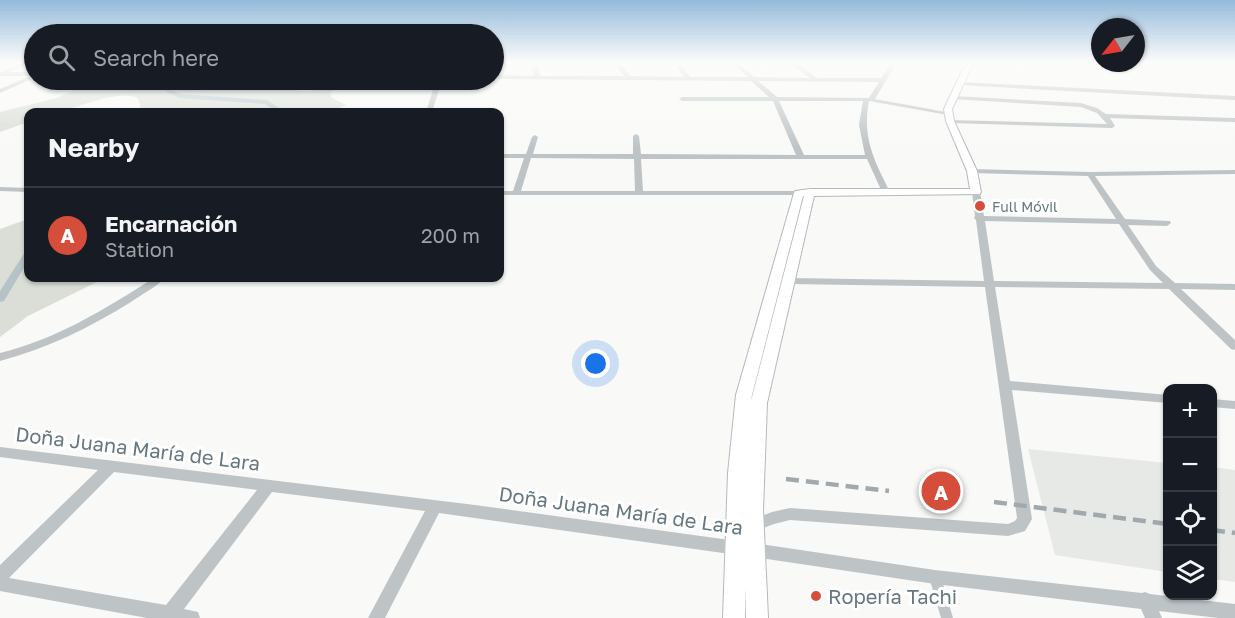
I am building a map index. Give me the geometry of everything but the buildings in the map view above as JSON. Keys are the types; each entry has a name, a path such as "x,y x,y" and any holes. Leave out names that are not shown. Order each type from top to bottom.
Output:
{"main road":[{"path":"804,193 975,192 972,171 949,117 957,91"},
{"path":"734,618 744,549 755,525 756,432 759,403 789,281 804,193"},
{"path":"757,618 744,549 740,430 744,395 804,193"}],"street":[{"path":"430,108 436,91"},
{"path":"766,91 775,99 801,157"},
{"path":"682,99 871,100 876,91"},
{"path":"1094,91 1235,98"},
{"path":"866,99 949,117 1112,126 1106,116 1094,108 1081,105 953,98"},
{"path":"866,99 861,119 869,157 886,192"},
{"path":"1106,116 1235,120"},
{"path":"636,136 639,192"},
{"path":"516,193 535,137"},
{"path":"504,156 869,157"},
{"path":"972,171 1090,174 1235,172"},
{"path":"1090,174 1153,268 1235,346"},
{"path":"0,189 24,190"},
{"path":"755,525 790,514 1008,530 1020,526 1025,519 1026,513 975,192"},
{"path":"504,193 804,193"},
{"path":"978,218 1167,223"},
{"path":"789,281 1235,287"},
{"path":"0,357 34,348 87,325 154,282"},
{"path":"1004,385 1163,399"},
{"path":"1217,403 1235,405"},
{"name":"Doña Juana María de Lara","path":"0,452 435,506 935,577 1235,612"},
{"path":"0,576 112,465"},
{"path":"168,616 268,486"},
{"path":"376,618 435,506"},
{"path":"935,577 947,618"},
{"path":"0,584 168,616 192,618"},
{"path":"1144,600 1154,618"}],"shaded area":[{"path":"72,91 333,91 330,93 332,98 346,105 339,108 141,108 138,98 119,96 69,108 24,108 24,123 0,132 0,112 57,98"},
{"path":"24,220 24,282 97,282 28,316 0,337 0,229"},
{"path":"1028,449 1163,463 1163,571 1055,555"},
{"path":"1217,468 1235,470 1235,582 1217,580"}],"waterway":[{"path":"169,91 179,96 267,102 276,108"},
{"path":"0,299 24,260"}],"railway":[{"path":"786,479 889,491"},
{"path":"994,502 1163,523"},
{"path":"1217,531 1235,533"}],"place":[{"name":"Full Móvil","path":"980,206"},
{"name":"Encarnación","path":"941,491"},
{"name":"Ropería Tachi","path":"816,596"}]}
